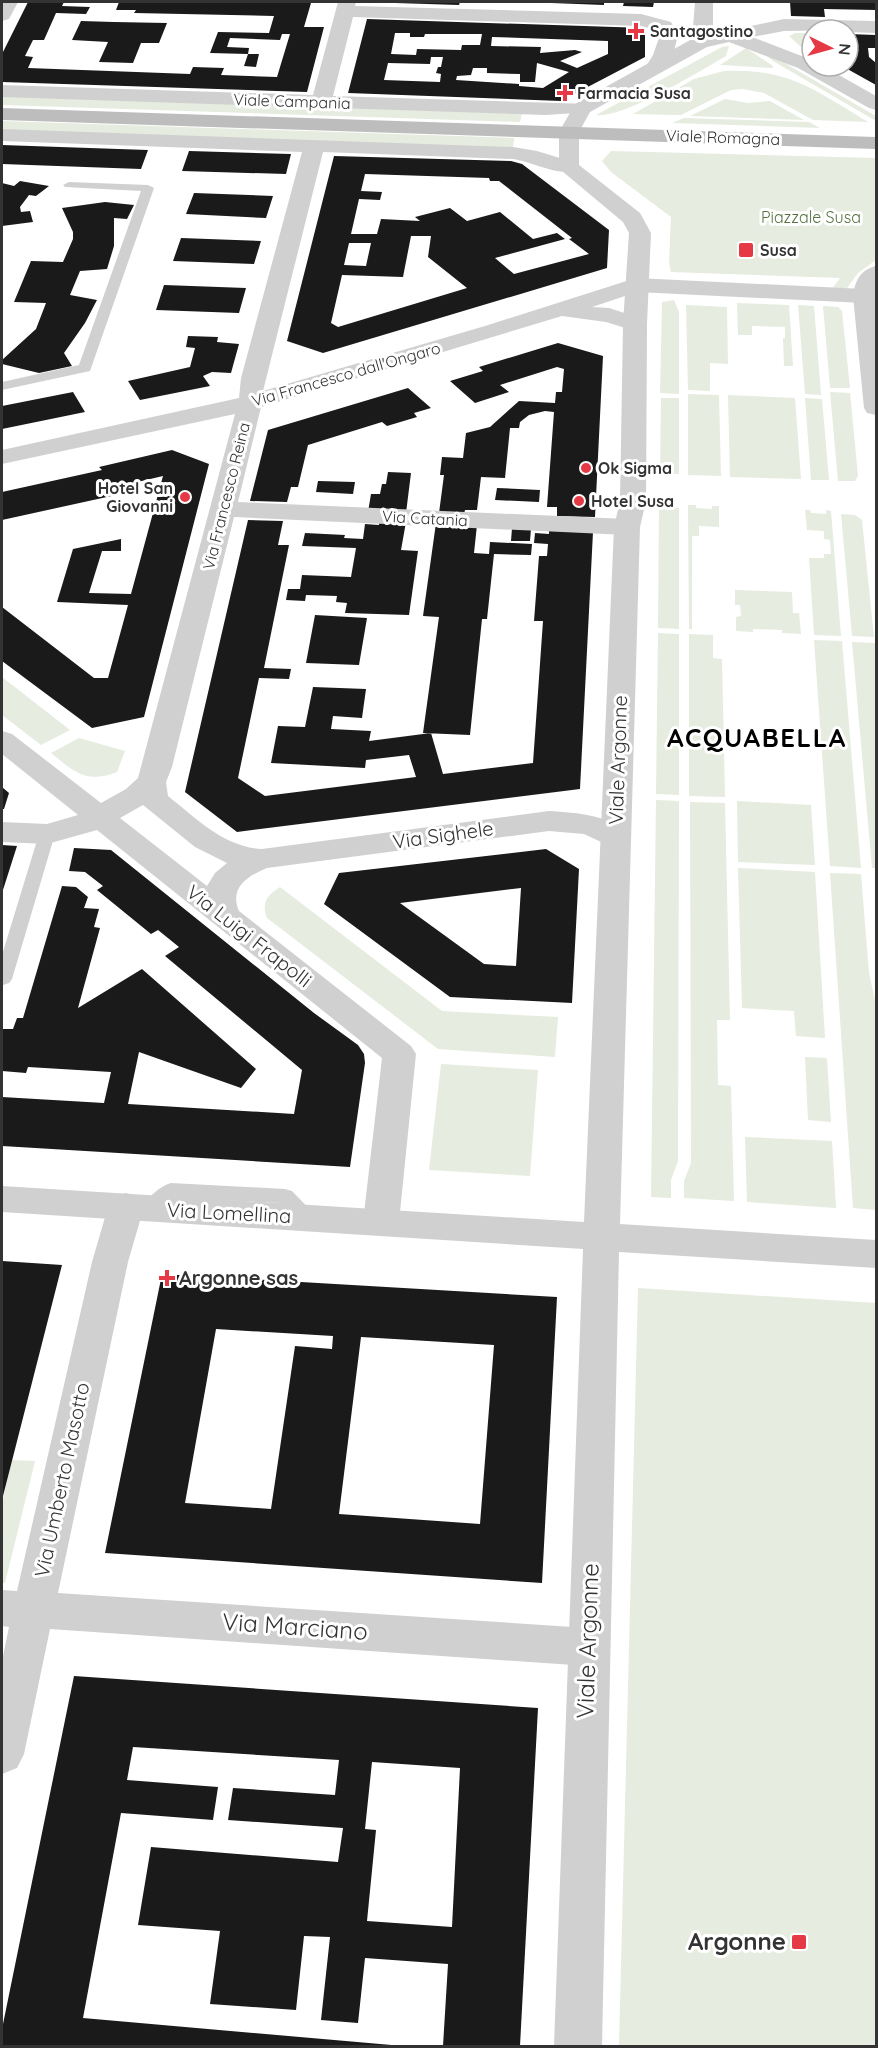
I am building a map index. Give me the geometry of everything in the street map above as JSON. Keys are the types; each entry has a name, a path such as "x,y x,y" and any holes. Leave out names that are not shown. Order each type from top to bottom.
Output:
{"main road":[{"name":"Viale Campania","path":"2,114 568,132"},
{"name":"Viale Romagna","path":"568,132 876,143"}],"street":[{"path":"2,15 9,2"},
{"path":"701,42 704,31 704,2"},
{"path":"321,102 346,6 626,19 664,26 669,35 656,68"},
{"path":"569,167 568,132 582,108 701,42 734,37 771,17 876,27"},
{"path":"771,17 782,42 800,59"},
{"path":"734,37 800,62"},
{"path":"830,78 876,104"},
{"name":"Viale Campania","path":"2,91 546,110 582,108"},
{"path":"2,135 530,154 569,167 637,224 640,233 636,285 864,296"},
{"name":"Via Francesco Reina","path":"151,782 157,767 250,403 253,378 314,146"},
{"path":"876,273 866,282 864,296 876,408"},
{"name":"Via Francesco dall'Ongaro","path":"2,457 250,403 548,314 636,285"},
{"name":"Viale Argonne","path":"578,2046 588,1647 615,840 627,527 633,492 636,285"},
{"name":"Via Francesco dall'Ongaro","path":"548,314 572,312 609,315 635,324"},
{"name":"Via Catania","path":"223,509 627,527"},
{"name":"Via Luigi Frapolli","path":"2,740 399,1054 381,1222"},
{"path":"2,832 47,834 81,826 137,796 151,782"},
{"path":"151,782 153,797 157,803 218,849 236,858 262,859"},
{"name":"Via Sighele","path":"262,859 549,821 583,823 580,824 592,826 615,840"},
{"path":"226,918 218,898 221,888 238,869 262,859"},
{"name":"Via Lomellina","path":"2,1199 601,1236"},
{"name":"Via Umberto Masotto","path":"2,1754 18,1609 110,1262 139,1208"},
{"path":"601,1236 876,1254"},
{"name":"Via Marciano","path":"18,1609 588,1647"}],"lane":[{"path":"2,386 85,368 148,188 69,185"},
{"path":"3,979 47,834"}],"green space":[{"path":"800,33 800,46 789,36"},
{"path":"729,46 726,56 661,93 624,110 596,115 722,47"},
{"path":"757,47 800,72 800,77 773,61"},
{"path":"746,48 773,66 773,68 720,65"},
{"path":"724,71 767,73 801,84 817,91 868,122 813,120 764,93 742,89 731,90 681,115 633,114 694,79"},
{"path":"802,78 810,78 876,116 876,121"},
{"path":"2,96 522,113 520,122 2,105"},
{"path":"725,99 748,103 770,101 804,120 690,116"},
{"path":"684,118 809,122 820,128 672,123"},
{"path":"2,121 514,138 513,148 2,131"},
{"name":"Piazzale Susa","path":"611,151 876,158 876,260 858,273 847,288 832,289 840,278 671,272 669,263 671,217 611,172 602,161"},
{"path":"674,300 679,312 679,394 660,393 662,302"},
{"path":"737,303 789,305 793,366 784,366 785,327 752,326 752,335 738,335"},
{"path":"686,305 727,307 728,364 710,363 710,391 688,390"},
{"path":"798,305 814,306 821,395 805,394"},
{"path":"823,306 838,307 842,311 850,388 830,388"},
{"path":"830,392 850,393 858,476 855,481 838,481"},
{"path":"688,394 719,395 721,476 688,475"},
{"path":"728,395 795,398 801,479 730,477"},
{"path":"661,398 679,398 679,474 660,474"},
{"path":"805,398 822,399 829,480 811,480"},
{"path":"688,505 712,509 712,506 719,506 719,527 699,526 699,536 692,536 692,629 689,629"},
{"path":"659,507 679,508 679,629 658,628"},
{"path":"805,510 810,510 811,513 826,514 826,510 831,511 841,636 814,635 809,558 824,558 824,554 831,554 830,540 824,539 824,531 807,530"},
{"path":"841,514 855,515 862,520 874,637 852,636"},
{"path":"735,590 792,592 793,613 799,613 801,634 782,633 782,630 736,631 736,617 741,616 740,605 735,605"},
{"path":"658,633 679,634 679,795 656,794"},
{"path":"689,634 713,635 713,658 722,659 725,797 689,796"},
{"path":"814,640 842,641 861,868 830,866"},
{"path":"852,642 875,643 876,868 872,868"},
{"path":"2,677 70,730 41,745 2,715"},
{"path":"79,738 125,751 117,772 97,777 81,774 51,753"},
{"path":"656,800 679,801 678,1161 671,1180 671,1198 651,1197"},
{"path":"737,801 811,805 815,865 738,862"},
{"path":"690,802 725,803 730,1020 717,1020 718,1085 731,1086 734,1201 684,1198 684,1181 691,1163"},
{"path":"738,868 815,872 825,1038 796,1036 794,1011 742,1008"},
{"path":"830,873 861,874 869,973 876,1005 876,1210 853,1208"},
{"path":"280,887 442,1011 558,1017 555,1057 438,1049 267,918 266,900"},
{"path":"805,1057 827,1058 831,1122 808,1120"},
{"path":"441,1064 538,1070 530,1176 429,1170"},
{"path":"745,1137 832,1141 836,1208 747,1202"},
{"path":"638,1288 876,1303 876,2046 619,2046"},
{"path":"12,1460 35,1461 5,1583 2,1583 2,1503"}],"building":[{"path":"28,2 64,2 62,6 90,7 86,14 56,13 44,40 33,40 25,56 33,57 28,68 190,74 193,67 224,68 221,75 277,77 290,34 282,34 280,40 230,38 227,47 249,48 248,54 210,53 218,32 269,33 274,16 134,13 136,10 116,10 119,2 311,3 304,27 324,27 307,92 2,82 2,54"},
{"path":"395,2 460,2 459,5"},
{"path":"604,2 604,5 551,3"},
{"path":"624,2 654,2 653,7 623,6"},
{"path":"790,2 876,2 876,10 824,9 825,17 791,16"},
{"path":"367,19 645,28 645,57 561,101 348,93","holes":["395,33 410,33 410,37 424,37 425,34 482,34 480,45 462,45 461,50 417,49 416,55 391,54","492,37 608,41 608,54 577,68 560,61 582,52 575,50 540,53 541,47 491,46","431,57 443,57 441,67 438,67 436,73 441,74 440,82 384,80 388,63 430,64","537,63 569,72 543,88 456,80 457,76 471,75 473,68 487,68 487,73 520,74 520,82 535,82"]},
{"path":"81,21 167,23 159,43 141,43 133,63 99,62 108,42 72,40"},
{"path":"860,34 876,35 876,48 868,48 869,57 876,63 876,85 860,76"},
{"path":"248,54 259,54 256,67 244,66"},
{"path":"2,145 148,150 141,169 2,164"},
{"path":"189,151 291,154 286,174 182,171"},
{"path":"334,156 511,161 522,164 609,230 607,268 323,353 287,341","holes":["365,174 489,178 490,181 499,181 589,254 514,274 495,258 565,239 557,233 533,239 500,212 467,221 450,208 415,217 420,221 381,219 377,234 351,234 359,199 380,200 382,192 361,191","411,236 431,236 428,257 467,288 338,327 331,323 342,275 403,277","349,243 371,243 366,266 344,265"]},
{"path":"20,181 49,186 36,196 29,195 20,207 21,212 30,211 33,222 2,226 2,183 14,186"},
{"path":"194,193 273,196 266,218 186,214"},
{"path":"105,202 134,205 127,219 114,218 114,246 107,269 80,271 70,295 97,300 85,323 64,353 72,366 39,373 2,364 2,360 36,329 46,303 14,302 31,261 63,262 73,239 73,232 62,208"},
{"path":"181,238 261,241 254,264 173,261"},
{"path":"164,285 246,288 239,313 156,310"},
{"path":"188,336 218,337 217,342 239,344 231,373 212,372 203,376 210,386 140,400 128,381 190,367 195,348 186,347"},
{"path":"558,343 603,356 595,517 557,516 557,507 547,507 554,412 545,411 529,415 520,422 519,428 510,428 505,478 481,477 477,510 465,510 464,514 439,513 444,475 440,475 442,457 463,458 466,433 490,427 519,401 555,403 556,392 562,392 564,369 557,367 500,385 509,392 475,403 450,381 483,371 479,367"},
{"path":"408,388 431,408 414,413 417,417 387,426 382,422 308,445 298,487 291,487 287,502 250,501 268,430"},
{"path":"73,392 85,412 2,429 2,406"},
{"path":"172,450 209,464 144,717 92,728 2,661 2,607 94,678 108,678 128,605 57,602 73,549 121,539 121,551 102,551 89,593 131,594 163,476 112,488 116,495 2,520 2,492 102,470 99,467"},
{"path":"388,472 411,473 406,513 368,512 371,494 380,494 382,484 386,484"},
{"path":"318,481 355,482 353,494 316,492"},
{"path":"497,488 540,490 539,502 495,500"},
{"path":"248,520 283,521 278,545 289,545 264,668 291,669 289,679 259,678 238,778 265,796 416,777 409,755 366,760 365,768 271,763 278,726 305,727 313,687 366,689 362,718 333,716 331,729 371,731 369,741 431,733 443,774 533,763 543,621 534,621 539,556 547,556 548,544 534,543 535,533 549,534 549,530 593,532 580,789 237,832 185,792"},
{"path":"379,521 406,522 401,550 418,551 409,615 345,613 347,603 336,602 337,596 306,595 305,601 286,600 288,589 300,589 302,575 351,577 356,548 302,546 305,533 345,535 344,538 363,539 365,524 379,525"},
{"path":"436,523 477,525 474,553 489,554 490,542 532,544 531,555 494,554 487,619 482,619 470,735 423,733 439,617 423,616"},
{"path":"512,528 531,529 530,541 511,541"},
{"path":"315,615 367,618 359,665 306,663"},
{"path":"2,787 9,793 4,809 2,809"},
{"path":"2,845 17,846 2,893"},
{"path":"74,848 111,850 314,1013 358,1045 364,1054 365,1063 350,1167 2,1146 2,1097 104,1103 111,1072 28,1067 26,1073 2,1071 2,1029 13,1029 17,1018 23,1018 62,886 76,887 88,897 84,908 99,909 94,927 100,928 78,1008 142,969 256,1069 241,1088 139,1052 128,1104 294,1114 302,1070 165,956 179,947 158,930 151,934 97,890 103,886 85,872 69,871"},
{"path":"546,849 579,869 572,1003 450,997 324,904 339,873","holes":["521,888 516,966 484,964 400,903"]},
{"path":"2,1261 62,1265 2,1500"},
{"path":"162,1274 557,1297 542,1583 105,1553","holes":["216,1329 333,1336 332,1349 295,1346 271,1509 185,1503","361,1337 494,1345 480,1524 339,1514"]},
{"path":"74,1676 538,1708 520,2046 443,2046 448,1964 365,1958 358,2023 321,2020 330,1937 304,1936 296,2010 210,2004 220,1931 138,1925 151,1847 338,1862 343,1828 228,1820 233,1788 335,1795 339,1760 133,1747 127,1780 218,1787 213,1820 121,1813 83,2018 403,2046 2,2046 2,2029","holes":["372,1762 460,1768 452,1927 367,1921 376,1830 365,1829"]}],"place":[{"name":"Santagostino","path":"636,31"},
{"name":"Farmacia Susa","path":"565,93"},
{"name":"Susa","path":"746,250"},
{"name":"Ok Sigma","path":"586,468"},
{"name":"Hotel San Giovanni","path":"185,497"},
{"name":"Hotel Susa","path":"579,501"},
{"name":"Argonne sas","path":"167,1278"},
{"name":"Argonne","path":"799,1942"}],"district":[{"name":"ACQUABELLA","path":"757,738"}]}
